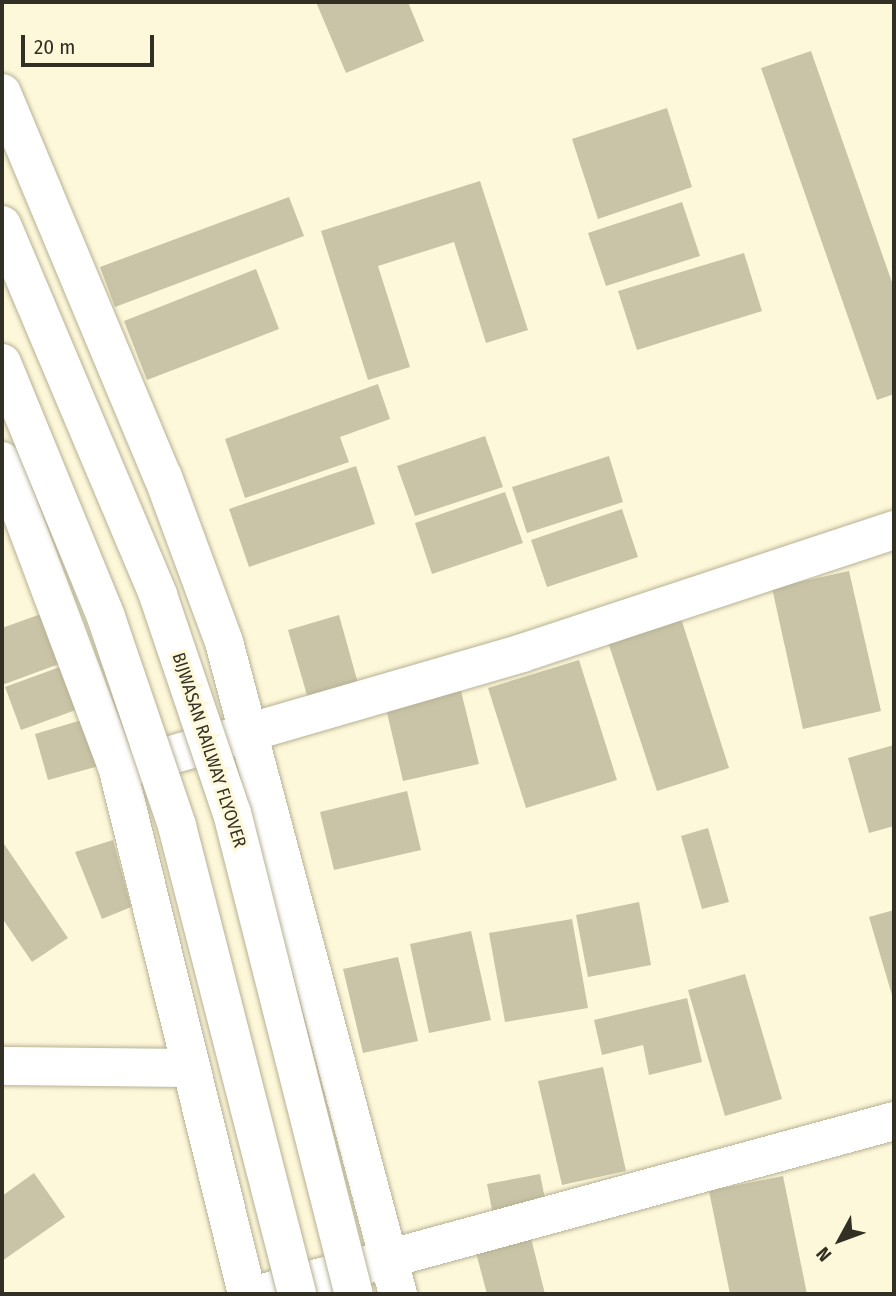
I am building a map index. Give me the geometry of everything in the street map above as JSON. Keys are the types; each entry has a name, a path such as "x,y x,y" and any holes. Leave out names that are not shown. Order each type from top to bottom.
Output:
{"street":[{"path":"2,93 163,477 251,733 394,1276"},
{"name":"BIJWASAN RAILWAY FLYOVER","path":"2,225 158,595 232,813 354,1294"},
{"path":"2,363 106,617 177,826 297,1294"},
{"path":"2,461 118,770 247,1294"},
{"path":"118,770 522,653 894,530"},
{"path":"2,1066 190,1068"},
{"path":"259,1294 394,1276 894,1121"}],"building":[{"path":"316,2 408,2 424,41 346,73"},
{"path":"811,51 894,288 894,394 877,400 761,68"},
{"path":"667,108 692,187 598,219 572,139"},
{"path":"480,181 528,330 486,343 454,242 378,266 410,367 368,380 321,231"},
{"path":"289,197 304,236 115,307 100,267"},
{"path":"682,202 700,256 606,286 588,233"},
{"path":"744,253 762,311 637,350 618,291"},
{"path":"256,269 279,329 147,380 124,321"},
{"path":"378,384 390,419 340,437 349,462 245,498 225,439"},
{"path":"485,436 503,487 415,516 397,466"},
{"path":"609,456 623,502 527,533 512,487"},
{"path":"356,466 375,524 249,567 229,509"},
{"path":"505,492 523,543 432,574 415,523"},
{"path":"622,509 638,557 547,587 531,540"},
{"path":"849,571 881,711 803,729 772,588"},
{"path":"52,610 70,660 2,685 2,628"},
{"path":"679,612 729,768 657,791 606,636"},
{"path":"339,615 359,687 309,702 288,630"},
{"path":"579,660 617,780 526,808 488,688"},
{"path":"68,664 84,707 21,730 5,687"},
{"path":"460,687 479,764 403,781 385,704"},
{"path":"85,719 99,766 48,780 35,734"},
{"path":"894,745 894,826 869,833 848,758"},
{"path":"407,791 421,850 334,870 320,812"},
{"path":"708,828 729,902 702,909 681,836"},
{"path":"113,840 131,907 102,919 75,852"},
{"path":"2,841 68,938 32,962 2,918"},
{"path":"639,902 651,965 588,977 576,915"},
{"path":"894,910 894,1002 869,917"},
{"path":"572,919 588,1008 505,1022 489,933"},
{"path":"471,931 491,1020 429,1033 410,944"},
{"path":"398,957 418,1041 363,1053 343,969"},
{"path":"745,974 782,1099 725,1116 688,990"},
{"path":"687,998 702,1062 649,1075 643,1045 602,1055 594,1020"},
{"path":"603,1067 626,1171 562,1185 538,1081"},
{"path":"34,1173 65,1217 2,1261 2,1196"},
{"path":"540,1174 547,1209 494,1220 487,1184"},
{"path":"783,1176 807,1294 730,1294 709,1191"},
{"path":"530,1234 545,1294 487,1294 475,1249"}]}
